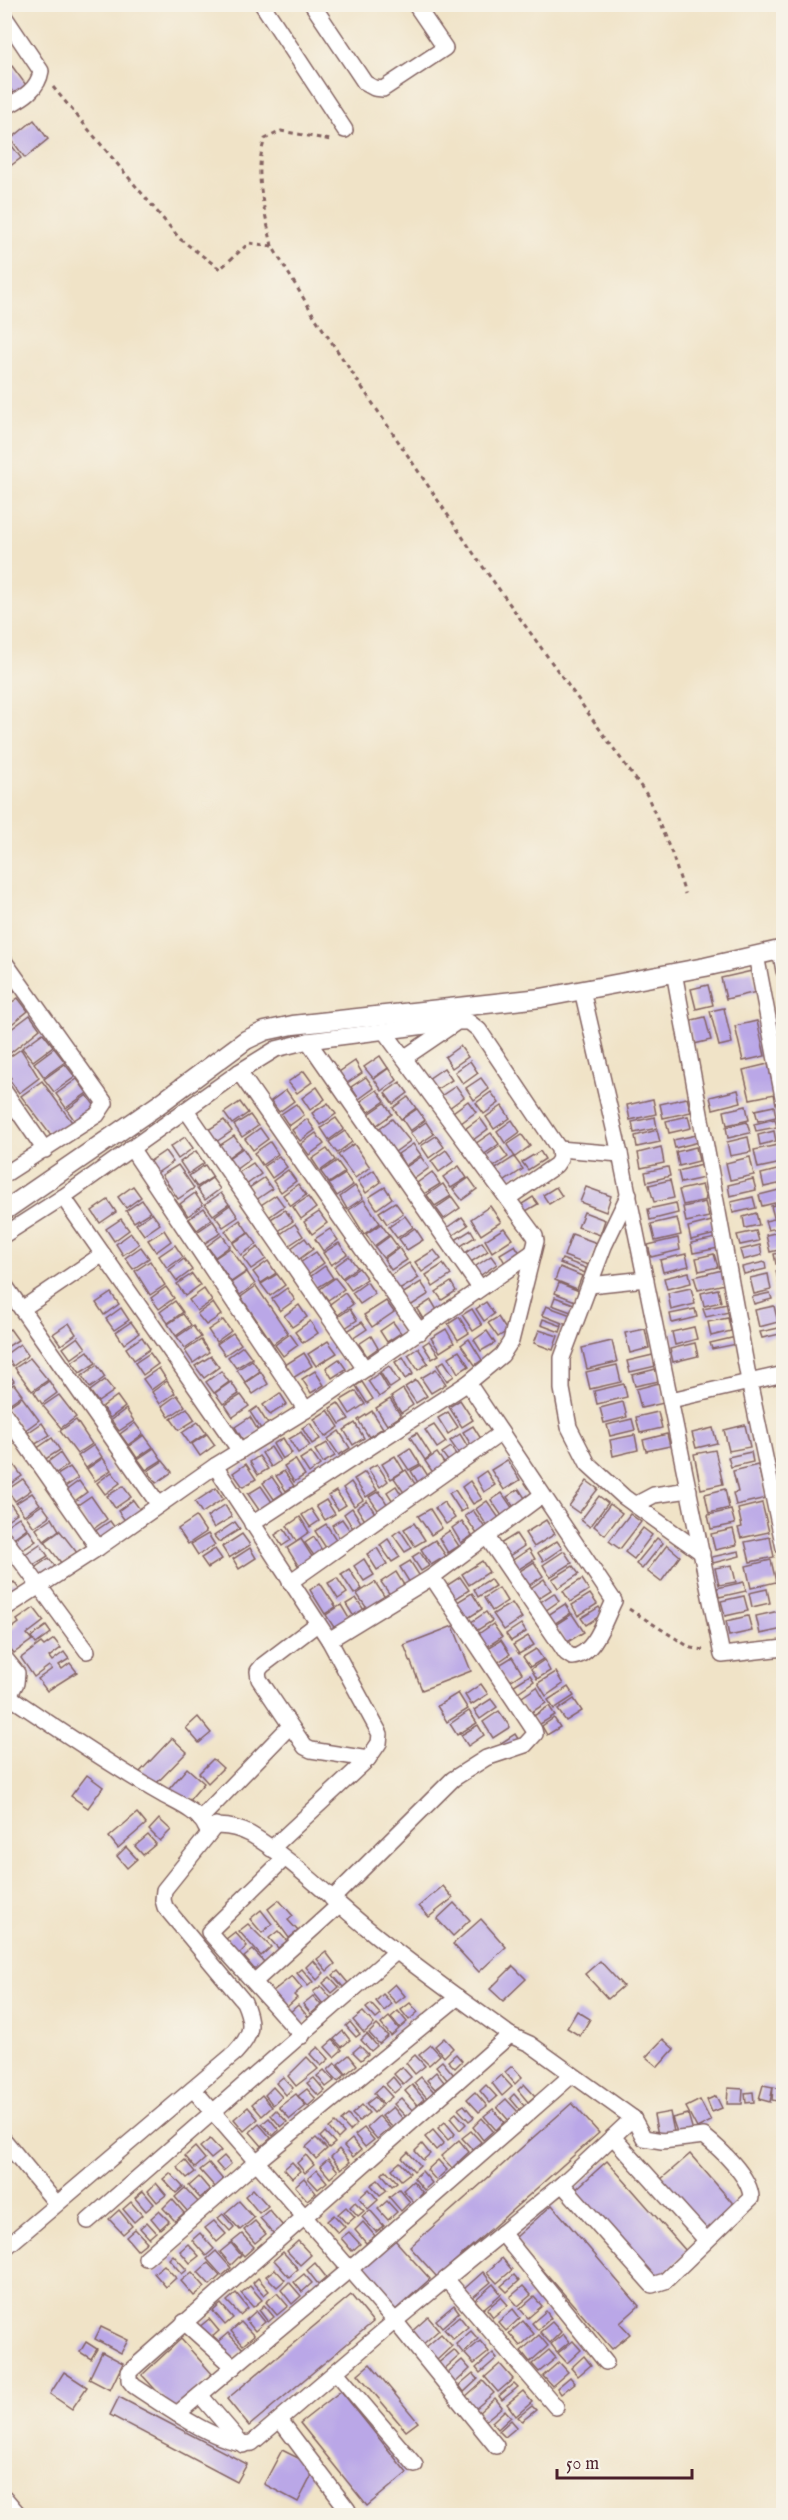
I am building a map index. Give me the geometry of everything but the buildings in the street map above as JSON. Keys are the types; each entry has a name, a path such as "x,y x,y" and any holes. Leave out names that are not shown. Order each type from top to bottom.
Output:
{"street":[{"path":"262,4 345,130"},
{"path":"312,4 365,83 374,88 383,89 445,48 416,4"},
{"path":"4,16 40,71 36,85 28,94 4,108"},
{"path":"508,1198 556,1165 560,1159 560,1149 479,1030 469,1022 414,1020 292,1024 256,1035 4,1212 10,1231 63,1197 268,1053 308,1041 384,1031 414,1020 582,990 782,949 783,971"},
{"path":"756,955 783,1102"},
{"path":"4,961 105,1100 104,1108 97,1115 4,1175"},
{"path":"674,972 749,1381 783,1548"},
{"path":"582,990 620,1154 722,1654 783,1648"},
{"path":"404,1058 457,1022"},
{"path":"252,1524 468,1383 502,1355 511,1341 536,1241 534,1234 384,1031"},
{"path":"256,1035 268,1053"},
{"path":"308,1041 480,1288"},
{"path":"239,1072 420,1332"},
{"path":"4,1091 45,1150"},
{"path":"186,1110 365,1370"},
{"path":"131,1148 306,1410"},
{"path":"560,1149 620,1154"},
{"path":"628,1194 604,1246 562,1358 562,1389 569,1427 588,1464 635,1505 702,1553"},
{"path":"63,1197 240,1451"},
{"path":"21,1200 32,1217"},
{"path":"4,1609 98,1548 215,1466 306,1410 533,1252"},
{"path":"22,1309 103,1254"},
{"path":"590,1285 646,1279"},
{"path":"4,1284 159,1505"},
{"path":"671,1400 783,1374"},
{"path":"468,1383 614,1600 590,1647 583,1654 572,1657 566,1653 487,1537"},
{"path":"4,1413 98,1548"},
{"path":"290,1582 501,1433"},
{"path":"215,1466 329,1640 380,1734 379,1743 368,1759 271,1850"},
{"path":"635,1505 654,1495 689,1490"},
{"path":"329,1640 432,1577 542,1496"},
{"path":"4,1538 87,1652"},
{"path":"254,1982 336,1902 453,1779 486,1758 525,1745 535,1734 432,1577"},
{"path":"317,1624 263,1665 258,1671 259,1679 305,1746 311,1750 368,1759"},
{"path":"4,1657 17,1673 16,1683 7,1694 127,1774 200,1818 206,1828 216,1825 250,1834 284,1859 396,1952 510,2035 530,2044 633,2118 644,2138 662,2142 704,2136 726,2154 751,2190 751,2198 665,2281 652,2285 562,2184"},
{"path":"200,1818 290,1726"},
{"path":"4,2249 246,2042 250,2029 250,2017 244,2002 165,1907 163,1895 216,1825"},
{"path":"205,1956 202,1942 209,1932 284,1859"},
{"path":"209,1932 302,2036"},
{"path":"88,2221 396,1952"},
{"path":"146,2258 255,2163 458,1997"},
{"path":"510,2035 129,2372 129,2380 134,2386 177,2414 230,2442 243,2445 252,2443 395,2321 562,2184 633,2118"},
{"path":"177,2414 349,2270 572,2075"},
{"path":"193,2089 211,2113 395,2321 496,2446"},
{"path":"613,2137 706,2240"},
{"path":"4,2140 56,2203"},
{"path":"502,2233 606,2362"},
{"path":"446,2279 555,2407"},
{"path":"184,2322 234,2367"},
{"path":"336,2372 415,2465"},
{"path":"200,2395 243,2445"},
{"path":"280,2420 348,2510"},
{"path":"4,2497 20,2516"}],"path":[{"path":"40,71 107,154 180,238 219,269 249,243 272,246"},
{"path":"345,130 330,141 281,131 265,139 260,154 261,187 272,246 316,319 478,560 647,795 672,854 685,894"},
{"path":"614,1600 691,1648 722,1654"}]}
